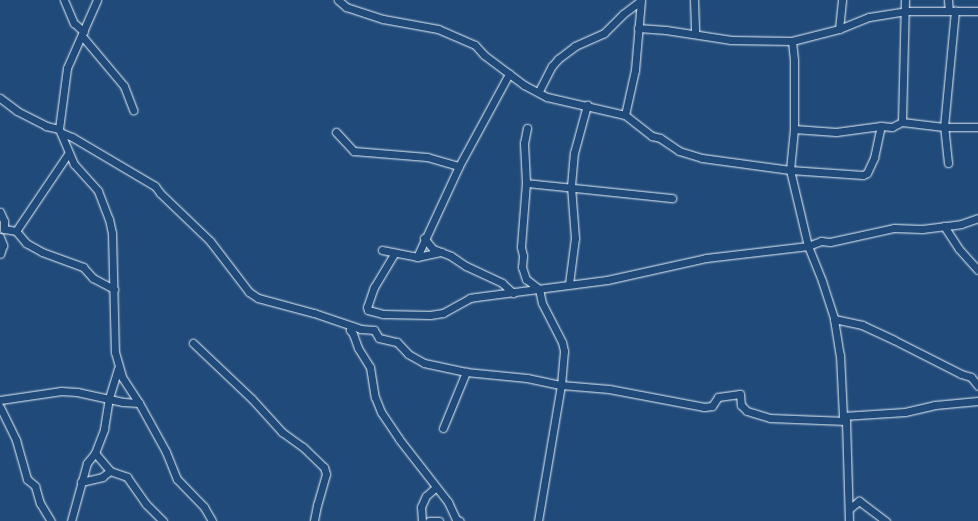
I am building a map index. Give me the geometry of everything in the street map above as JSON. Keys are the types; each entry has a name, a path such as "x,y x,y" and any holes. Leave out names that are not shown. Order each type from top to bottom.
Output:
{"street":[{"path":"64,0 74,23 124,86 133,110"},
{"path":"97,0 67,68 61,131 68,154 74,164 98,191 106,207 112,233 115,352 118,368 122,377 140,403 166,452 177,479 204,507 212,521"},
{"path":"338,0 346,7 383,19 438,29 475,45 484,55 524,85 539,91 547,97 625,115 652,136 660,138 679,151 702,158 790,170 863,175 868,173 874,158 881,126"},
{"path":"694,0 695,34"},
{"path":"839,29 842,0"},
{"path":"902,122 905,0"},
{"path":"948,0 952,11 944,126 948,163"},
{"path":"539,91 552,66 558,59 576,46 604,33 622,14 641,1"},
{"path":"625,115 635,70 641,1"},
{"path":"638,28 695,34 731,40 792,41 839,29 869,17 905,11 978,11"},
{"path":"792,41 794,60 794,129 790,170 808,246 822,281 834,319 840,355 849,521"},
{"path":"416,257 459,166 509,74"},
{"path":"0,98 17,111 46,126 61,131 155,186 160,193 210,241 249,292 258,298 314,313 350,326 374,330 379,338 397,342 408,354 424,363 466,372 526,378 561,385 609,389 704,407 712,406 718,397 740,394 741,405 747,411 770,418 844,418 905,412 935,405 978,401"},
{"path":"569,284 575,238 571,186 574,153 587,105"},
{"path":"794,129 824,132 881,126 892,127 902,122 944,126 978,127"},
{"path":"527,128 524,143 526,183 521,247 523,256 522,267 526,279 539,289 542,303 562,342 564,361 538,521"},
{"path":"336,132 354,151 427,157 459,166"},
{"path":"16,231 68,154"},
{"path":"526,183 571,186 672,198"},
{"path":"0,212 4,221 2,229 16,231 26,243 36,249 83,267 93,278 114,289"},
{"path":"394,254 374,287 368,303 368,310 374,312 437,314 470,298 632,276 706,258 808,246 821,241 830,242 894,228 922,229 961,224 978,218"},
{"path":"944,226 956,245 978,270"},
{"path":"0,238 3,245 0,254"},
{"path":"424,238 433,249 443,252 466,266 502,283 513,293"},
{"path":"382,250 394,254 416,257 443,252"},
{"path":"834,319 862,325 961,374 971,377 978,386"},
{"path":"350,326 350,330 358,348 370,367 375,397 381,412 407,451 450,505 456,519 460,521"},
{"path":"193,343 252,399 278,429 303,447 324,467 326,470 325,479 314,521"},
{"path":"71,521 87,463 95,453 104,429 109,398 118,368"},
{"path":"443,428 466,372"},
{"path":"0,400 54,390 77,392 140,403"},
{"path":"0,407 16,440 27,479 37,490 40,503 51,521"},
{"path":"95,453 110,471 127,476 146,504 163,521"},
{"path":"81,482 102,477 110,471"},
{"path":"422,521 420,510 424,499 436,487"},
{"path":"849,509 859,501 886,521"},
{"path":"429,521 439,521"}]}
